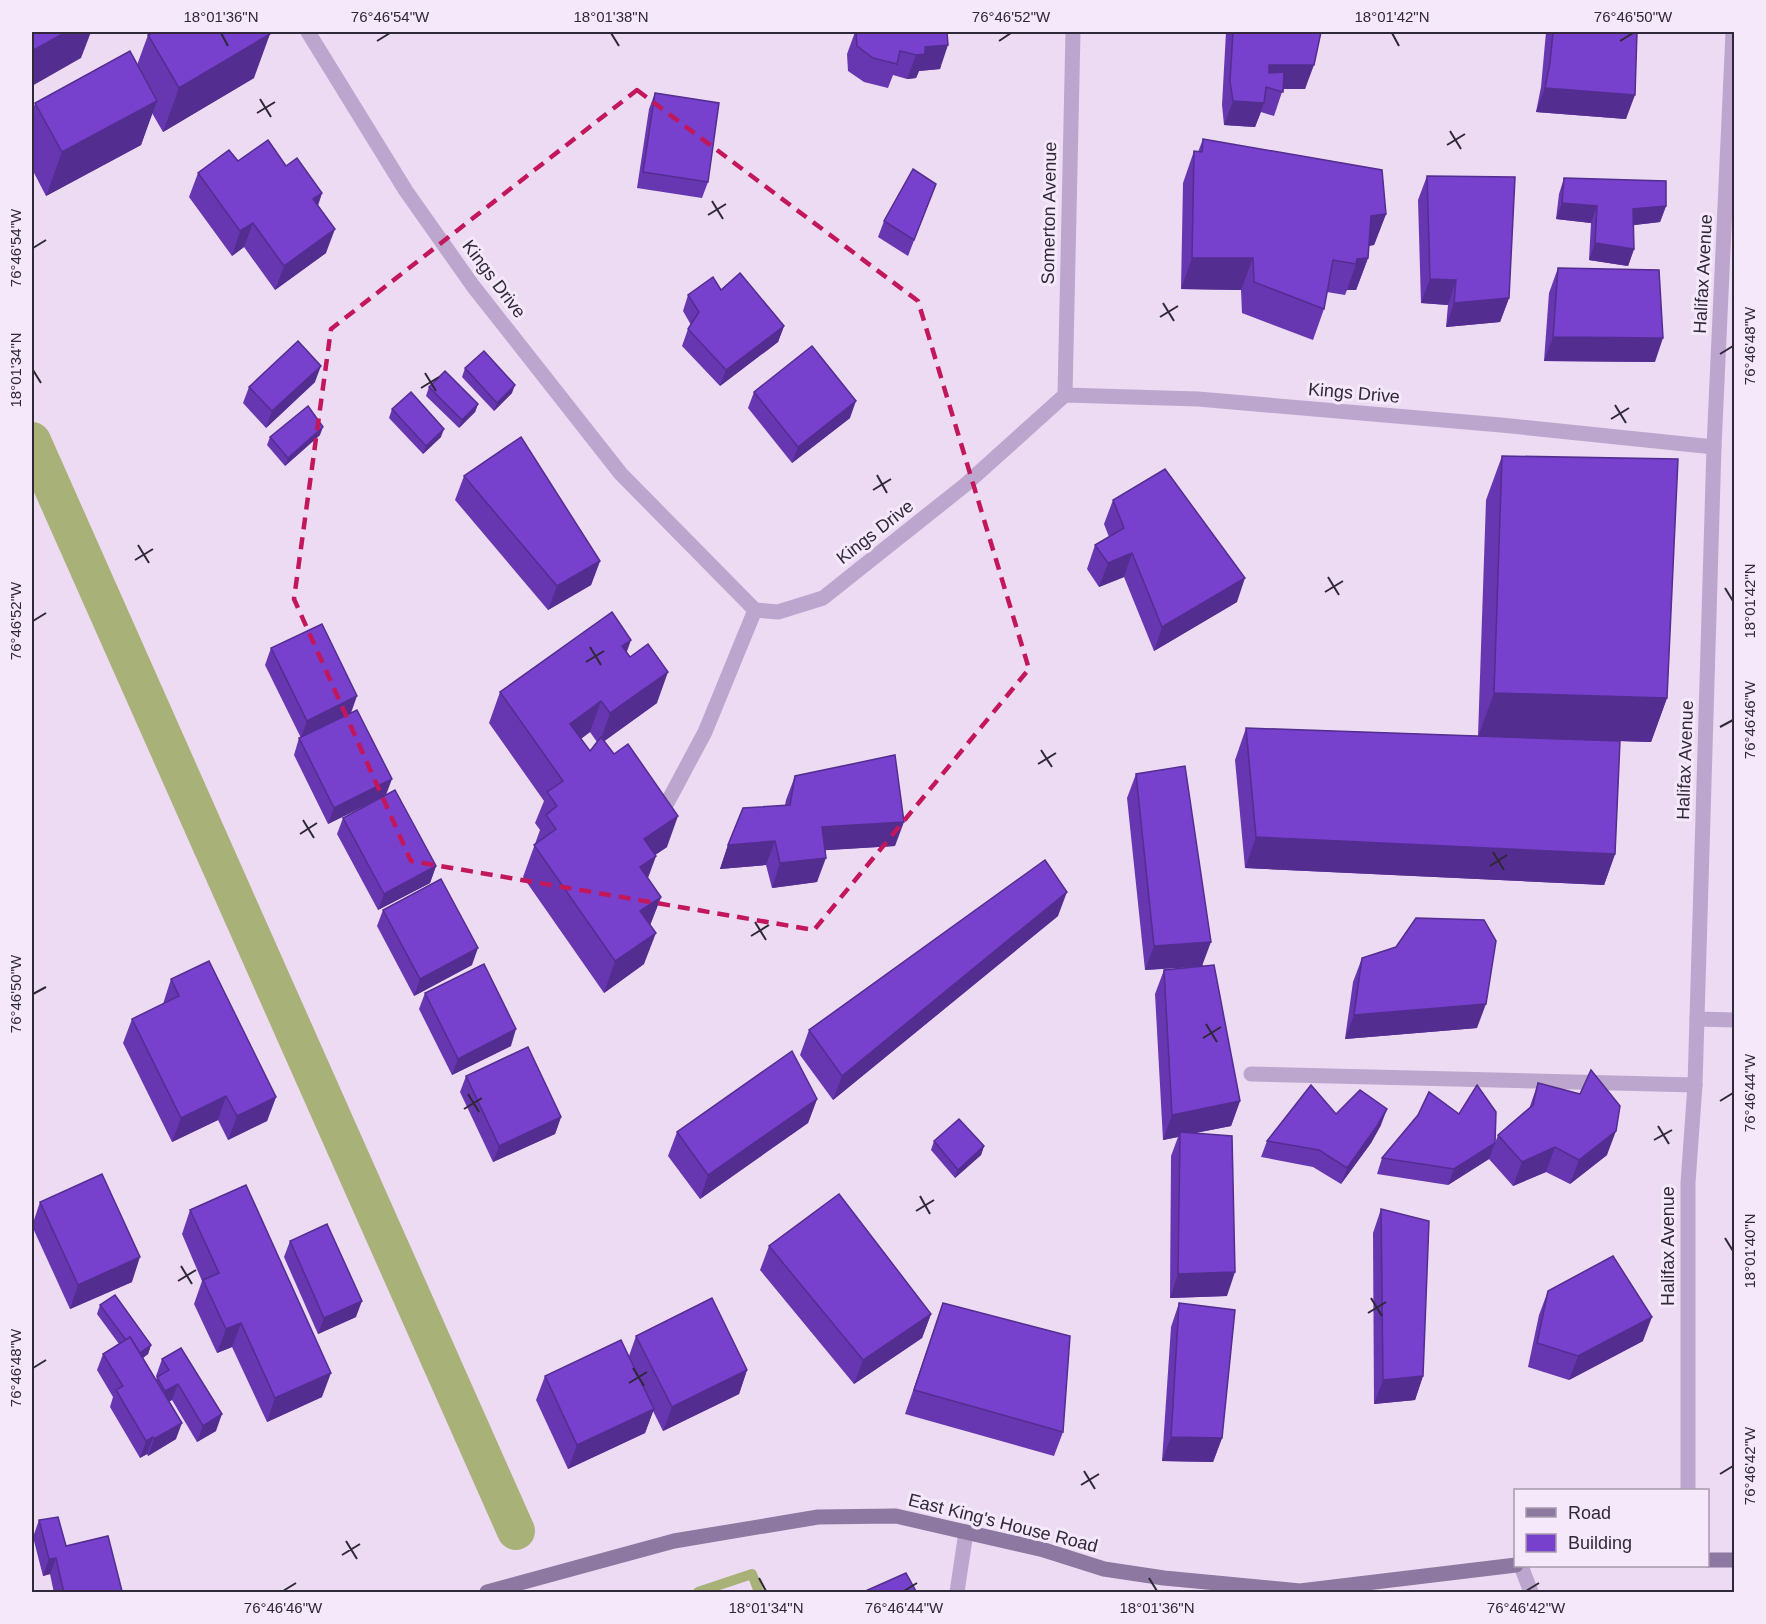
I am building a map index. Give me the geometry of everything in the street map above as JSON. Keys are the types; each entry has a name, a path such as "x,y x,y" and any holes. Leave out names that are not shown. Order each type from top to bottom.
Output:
{"main road":[{"name":"East King's House Road","path":"487,1593 674,1541 818,1517 896,1516 1044,1550 1104,1569 1164,1578 1300,1591 1514,1564"},
{"path":"1709,1560 1734,1560"}],"street":[{"name":"Kings Drive","path":"308,32 406,191 473,286 621,474 755,610 778,612 823,598 965,485 1065,395 1197,399 1512,426 1714,447"},
{"name":"Somerton Avenue","path":"1065,395 1073,32"},
{"name":"Halifax Avenue","path":"1688,1489 1688,1183 1695,1085 1714,447 1733,32"},
{"path":"656,823 705,732 755,610"},
{"path":"1697,1019 1734,1020"},
{"path":"1251,1074 1695,1085"},
{"path":"957,1593 966,1532"},
{"path":"1521,1567 1531,1593"}],"highlighted area":[{"path":"637,90 918,301 1029,669 814,930 411,861 294,599 331,329"}],"building":[{"path":"32,32 66,32 32,51"},
{"path":"154,32 269,32 270,34 179,88 148,35"},
{"path":"856,32 947,32 948,45 925,47 925,54 916,55 900,51 897,64 873,58 857,46"},
{"path":"1233,32 1321,32 1314,65 1269,65 1269,73 1284,72 1283,92 1266,87 1264,103 1233,101 1230,81"},
{"path":"1553,32 1637,32 1635,95 1545,88"},
{"path":"130,51 157,101 62,152 35,103"},
{"path":"655,93 719,103 708,182 643,172"},
{"path":"1203,139 1382,170 1386,214 1371,216 1368,258 1357,259 1356,264 1333,260 1324,309 1254,282 1253,258 1192,258 1194,151 1202,152"},
{"path":"268,140 286,166 297,158 322,193 313,199 335,229 284,266 253,223 240,231 198,173 229,150 238,161"},
{"path":"913,169 936,184 914,240 884,221"},
{"path":"1427,176 1515,177 1509,298 1454,303 1456,280 1430,279"},
{"path":"1564,178 1666,181 1666,206 1633,209 1634,249 1595,243 1597,206 1562,203"},
{"path":"1558,268 1659,270 1663,338 1553,337"},
{"path":"740,273 784,326 726,370 688,329 699,312 688,295 713,277 721,290"},
{"path":"298,341 321,366 272,411 249,387"},
{"path":"812,346 856,401 798,447 754,392"},
{"path":"484,351 515,385 497,403 465,368"},
{"path":"445,371 478,404 462,420 429,387"},
{"path":"411,392 444,429 426,446 392,409"},
{"path":"308,406 323,427 288,458 270,437"},
{"path":"521,437 600,561 557,586 464,476"},
{"path":"1502,456 1678,459 1667,698 1494,693"},
{"path":"1165,469 1245,578 1162,627 1132,553 1108,563 1095,545 1124,528 1113,500"},
{"path":"612,612 631,640 622,646 630,657 648,644 668,672 610,713 601,701 570,724 590,751 601,737 614,754 628,744 678,816 644,839 656,856 640,867 661,897 640,911 656,933 615,961 534,845 556,829 546,815 557,806 547,792 563,781 500,692"},
{"path":"322,624 357,696 307,721 271,648"},
{"path":"357,710 392,779 334,808 299,738"},
{"path":"1246,728 1620,741 1615,854 1256,837"},
{"path":"895,755 904,822 822,827 826,858 780,863 775,841 728,845 743,808 790,805 795,776"},
{"path":"1185,766 1211,942 1154,946 1136,774"},
{"path":"395,790 436,866 384,894 343,818"},
{"path":"1045,860 1067,892 842,1076 809,1030"},
{"path":"441,879 478,948 420,979 383,910"},
{"path":"1416,918 1484,920 1496,941 1486,1004 1354,1015 1362,958 1396,947"},
{"path":"209,961 276,1097 237,1116 226,1096 181,1118 132,1019 179,996 171,979"},
{"path":"484,964 516,1029 458,1059 425,993"},
{"path":"1214,965 1240,1101 1172,1115 1164,970"},
{"path":"528,1047 561,1117 499,1146 466,1076"},
{"path":"792,1051 817,1099 708,1175 677,1132"},
{"path":"1591,1070 1620,1106 1616,1131 1579,1160 1555,1147 1522,1162 1498,1135 1533,1105 1538,1083 1580,1094"},
{"path":"1311,1085 1336,1114 1360,1090 1387,1109 1347,1168 1319,1150 1267,1141"},
{"path":"1477,1085 1496,1112 1495,1143 1454,1169 1382,1158 1418,1115 1429,1092 1459,1114"},
{"path":"959,1119 984,1146 958,1170 934,1141"},
{"path":"1180,1132 1232,1136 1235,1272 1178,1274"},
{"path":"102,1174 140,1257 78,1285 40,1202"},
{"path":"246,1185 331,1373 275,1398 241,1323 226,1329 203,1280 219,1273 190,1210"},
{"path":"839,1194 931,1314 863,1360 769,1246"},
{"path":"1381,1209 1429,1221 1423,1376 1383,1380"},
{"path":"327,1224 362,1301 324,1318 290,1241"},
{"path":"1613,1256 1652,1317 1578,1356 1537,1343 1548,1291"},
{"path":"115,1295 151,1345 140,1353 130,1337 126,1340 100,1305"},
{"path":"712,1298 747,1370 672,1407 636,1336"},
{"path":"943,1303 1070,1336 1063,1432 914,1390"},
{"path":"1179,1303 1235,1310 1222,1438 1171,1437"},
{"path":"130,1337 182,1423 146,1441 116,1390 123,1386 103,1354"},
{"path":"621,1340 654,1409 577,1445 545,1376"},
{"path":"181,1348 222,1414 203,1426 178,1384 165,1391 157,1377 169,1370 162,1359"},
{"path":"58,1517 66,1546 108,1536 122,1591 64,1593 56,1558 49,1559 39,1520"},
{"path":"906,1573 917,1593 861,1593"}],"waterway":[{"path":"32,441 516,1531"},
{"path":"698,1592 752,1574 759,1592"}]}
